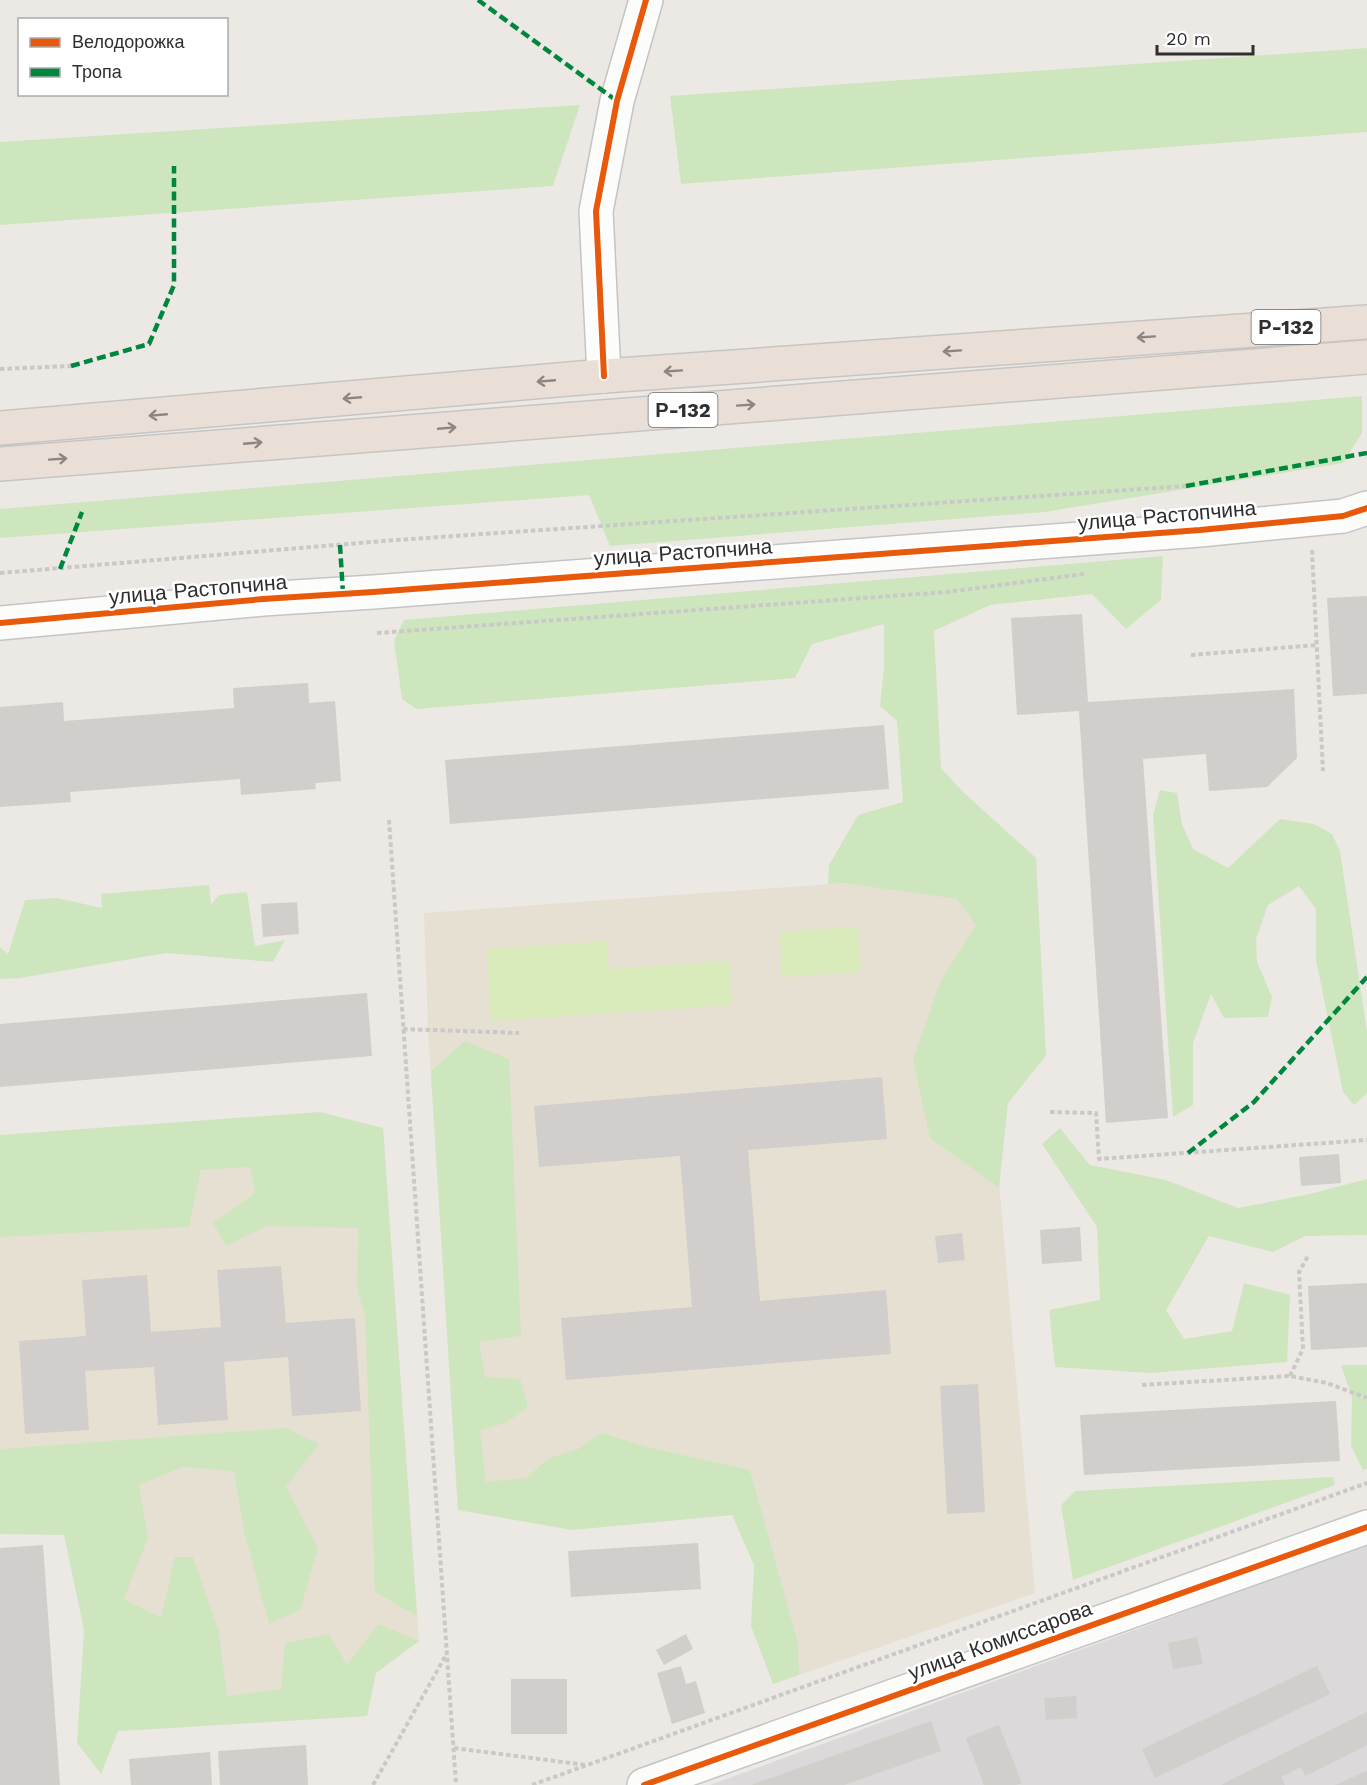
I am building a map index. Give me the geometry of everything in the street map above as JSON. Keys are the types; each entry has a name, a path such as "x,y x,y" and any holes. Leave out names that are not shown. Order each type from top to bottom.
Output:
{"highway":[{"name":"Р-132","path":"0,428 604,376 1367,322"},
{"name":"Р-132","path":"0,464 1367,357"}],"street":[{"path":"604,376 596,211 617,101 646,0"},
{"name":"улица Растопчина","path":"0,623 263,599 1200,530 1311,535 1343,516 1367,508"},
{"name":"улица Комиссарова","path":"644,1785 1367,1527"}],"path":[{"path":"0,369 71,366"},
{"path":"0,573 396,540 1186,486"},
{"path":"1311,535 1323,549"},
{"path":"1311,535 1323,771"},
{"path":"377,633 947,592 1094,573"},
{"path":"1191,655 1317,645"},
{"path":"389,820 456,1785"},
{"path":"403,1029 519,1033"},
{"path":"1050,1112 1096,1113 1099,1159 1367,1140"},
{"path":"1290,1376 1303,1349 1299,1272 1310,1254"},
{"path":"1142,1385 1290,1376 1327,1383 1367,1398"},
{"path":"532,1785 1367,1483"},
{"path":"373,1785 447,1654"},
{"path":"454,1748 587,1766"}],"shaded area":[{"path":"972,874 1035,1593 773,1684 742,1489 458,1510 428,1030 424,913"},
{"path":"383,1128 419,1641 376,1673 367,1716 107,1732 83,1501 0,1507 0,1158"},
{"path":"1367,1542 1367,1785 710,1785 1154,1623"}],"green space":[{"path":"1367,48 1367,132 681,184 670,96"},
{"path":"580,105 553,186 0,225 0,142"},
{"path":"1362,396 1362,433 1343,463 1045,512 610,546 589,495 0,538 0,509"},
{"path":"1163,556 1161,600 1126,629 1092,594 990,605 934,631 941,768 962,791 1036,858 1046,1056 1008,1103 999,1188 930,1138 913,1060 940,982 976,925 957,899 844,883 828,884 829,865 858,815 903,802 897,721 880,706 884,668 884,624 812,644 795,678 417,709 402,699 394,641 404,620"},
{"path":"1160,790 1177,793 1182,824 1193,849 1228,868 1280,819 1314,824 1332,834 1340,851 1367,1032 1367,1093 1354,1105 1343,1092 1316,960 1316,909 1299,886 1268,905 1256,939 1257,962 1272,997 1268,1017 1224,1018 1211,994 1193,1043 1193,1105 1173,1117 1153,815"},
{"path":"209,885 211,905 219,895 247,892 255,946 285,940 273,962 166,953 20,978 0,979 0,947 8,954 25,900 57,898 102,908 101,894"},
{"path":"858,927 861,972 782,977 780,932"},
{"path":"607,941 609,969 729,961 732,1005 491,1021 487,949"},
{"path":"465,1041 509,1059 521,1336 479,1342 485,1377 520,1379 528,1407 506,1423 480,1430 486,1482 526,1478 549,1458 578,1449 601,1433 651,1448 750,1470 798,1643 799,1675 773,1684 751,1626 754,1565 732,1515 572,1530 458,1510 431,1071"},
{"path":"320,1112 383,1128 417,1616 375,1592 365,1315 357,1290 358,1228 267,1226 226,1246 213,1223 255,1193 250,1167 201,1170 189,1227 0,1237 0,1135"},
{"path":"1060,1128 1090,1165 1166,1180 1238,1208 1310,1194 1367,1179 1367,1235 1305,1236 1273,1252 1209,1236 1166,1310 1184,1339 1232,1331 1244,1283 1290,1295 1287,1362 1150,1373 1055,1367 1049,1310 1100,1300 1097,1227 1042,1144"},
{"path":"1341,1365 1367,1365 1367,1469 1363,1470 1351,1446 1352,1397"},
{"path":"286,1428 319,1444 286,1487 318,1548 300,1610 269,1624 244,1532 234,1471 183,1467 139,1485 148,1538 124,1599 161,1618 175,1557 193,1557 219,1632 227,1696 281,1689 285,1643 329,1634 347,1665 378,1624 419,1641 376,1673 367,1716 118,1731 101,1774 77,1743 84,1630 64,1535 0,1534 0,1449"},
{"path":"1333,1477 1335,1485 1073,1580 1061,1505 1075,1491"}],"building":[{"path":"1367,596 1367,694 1333,696 1327,598"},
{"path":"1082,614 1088,702 1294,689 1297,758 1267,787 1209,791 1206,754 1143,759 1168,1118 1106,1123 1079,711 1017,715 1011,618"},
{"path":"308,683 309,703 335,701 341,781 315,783 316,789 241,795 240,779 70,792 71,802 0,807 0,707 63,702 64,721 234,708 233,688"},
{"path":"884,725 889,789 450,824 445,760"},
{"path":"297,902 299,934 263,937 261,904"},
{"path":"367,993 372,1056 0,1087 0,1024"},
{"path":"882,1077 887,1139 748,1150 760,1301 886,1290 891,1354 566,1380 561,1318 692,1307 680,1156 539,1167 534,1106"},
{"path":"1339,1154 1341,1183 1301,1186 1299,1157"},
{"path":"1080,1227 1082,1261 1042,1264 1040,1230"},
{"path":"962,1233 965,1260 938,1263 935,1236"},
{"path":"281,1266 286,1323 355,1318 361,1411 292,1416 288,1357 224,1362 228,1420 158,1425 154,1367 85,1371 89,1430 25,1434 19,1341 86,1336 82,1280 147,1275 151,1332 221,1327 217,1270"},
{"path":"1367,1283 1367,1347 1311,1350 1308,1286"},
{"path":"978,1384 985,1512 947,1514 940,1386"},
{"path":"1336,1401 1340,1461 1084,1475 1080,1415"},
{"path":"698,1543 701,1589 571,1597 568,1551"},
{"path":"43,1545 60,1785 0,1785 0,1548"},
{"path":"686,1634 693,1649 664,1665 656,1650"},
{"path":"1197,1637 1203,1664 1173,1669 1168,1643"},
{"path":"681,1666 686,1684 696,1681 705,1713 672,1724 657,1673"},
{"path":"1317,1666 1330,1694 1155,1778 1142,1749"},
{"path":"511,1679 567,1679 567,1734 511,1734"},
{"path":"1076,1696 1077,1718 1046,1720 1044,1698"},
{"path":"1367,1712 1367,1745 1305,1776 1301,1767 1281,1777 1285,1785 1221,1785"},
{"path":"931,1721 941,1751 844,1785 751,1785"},
{"path":"999,1725 1022,1783 984,1785 966,1738"},
{"path":"306,1745 308,1785 220,1785 218,1751"},
{"path":"210,1752 212,1785 131,1785 129,1759"},
{"path":"1367,1771 1367,1785 1335,1785"}],"marked path":[{"path":"478,0 617,101"},
{"path":"71,366 149,344 174,285 174,166"},
{"path":"1186,486 1367,453"},
{"path":"60,569 82,512"},
{"path":"340,545 343,594"},
{"path":"1188,1153 1254,1102 1367,977"}],"cycle path":[{"path":"604,376 596,211 617,101 646,0"},
{"path":"0,623 263,599 1200,530 1343,516 1367,508"},
{"path":"644,1785 1367,1527"}]}
